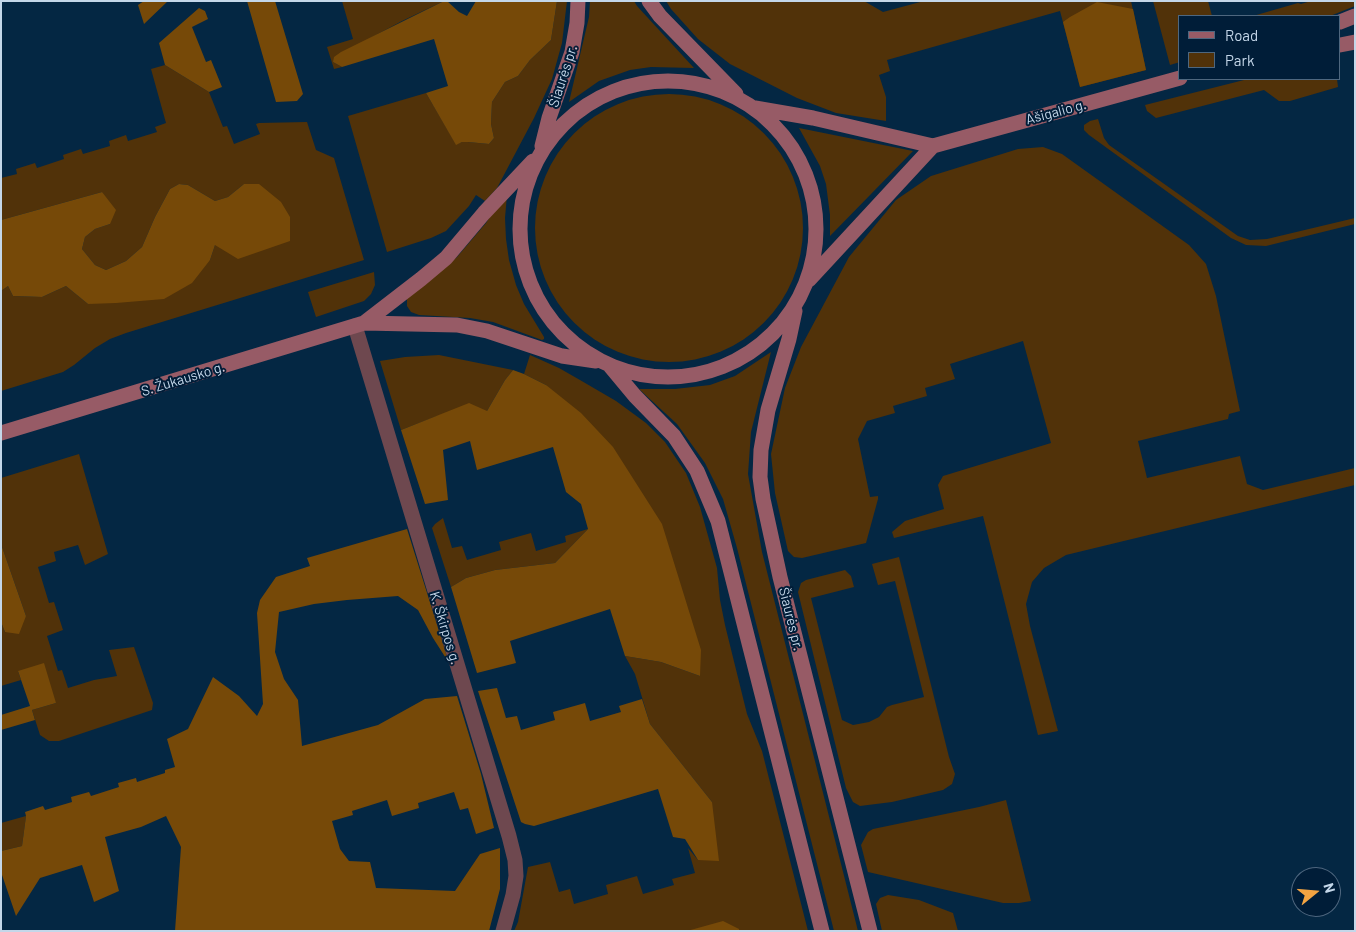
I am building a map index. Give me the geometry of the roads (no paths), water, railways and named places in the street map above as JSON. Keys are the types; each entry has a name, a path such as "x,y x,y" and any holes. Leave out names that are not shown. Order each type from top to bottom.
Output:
{"main road":[{"name":"Šiaurės pr.","path":"540,152 549,118 572,52 577,23 578,1"},
{"path":"605,364 636,373 663,377 690,375 717,369 742,358 779,328 797,305 807,283 814,256 817,228 814,200 806,173 793,148 775,126 740,99 660,16 649,1"},
{"path":"1341,22 1355,16"},
{"path":"1341,45 1355,42"},
{"name":"Ašigalio g.","path":"754,108 813,118 932,146 1178,79"},
{"name":"S. Žukausko g.","path":"360,324 446,258 558,131 576,113 596,99 619,89 643,83 668,80 693,83 717,89 740,99"},
{"path":"807,283 932,146"},
{"path":"540,152 525,189 520,226 523,258 534,293 552,320 573,344 605,364 674,436 697,471 718,521 822,931"},
{"name":"Šiaurės pr.","path":"797,305 768,410 760,450 760,477 780,577 870,931"},
{"name":"S. Žukausko g.","path":"1,433 360,324 457,325 488,331 562,356 605,364"}],"street":[{"name":"K. Škirpos g.","path":"360,324 515,860 516,876 513,895 503,931"}]}
